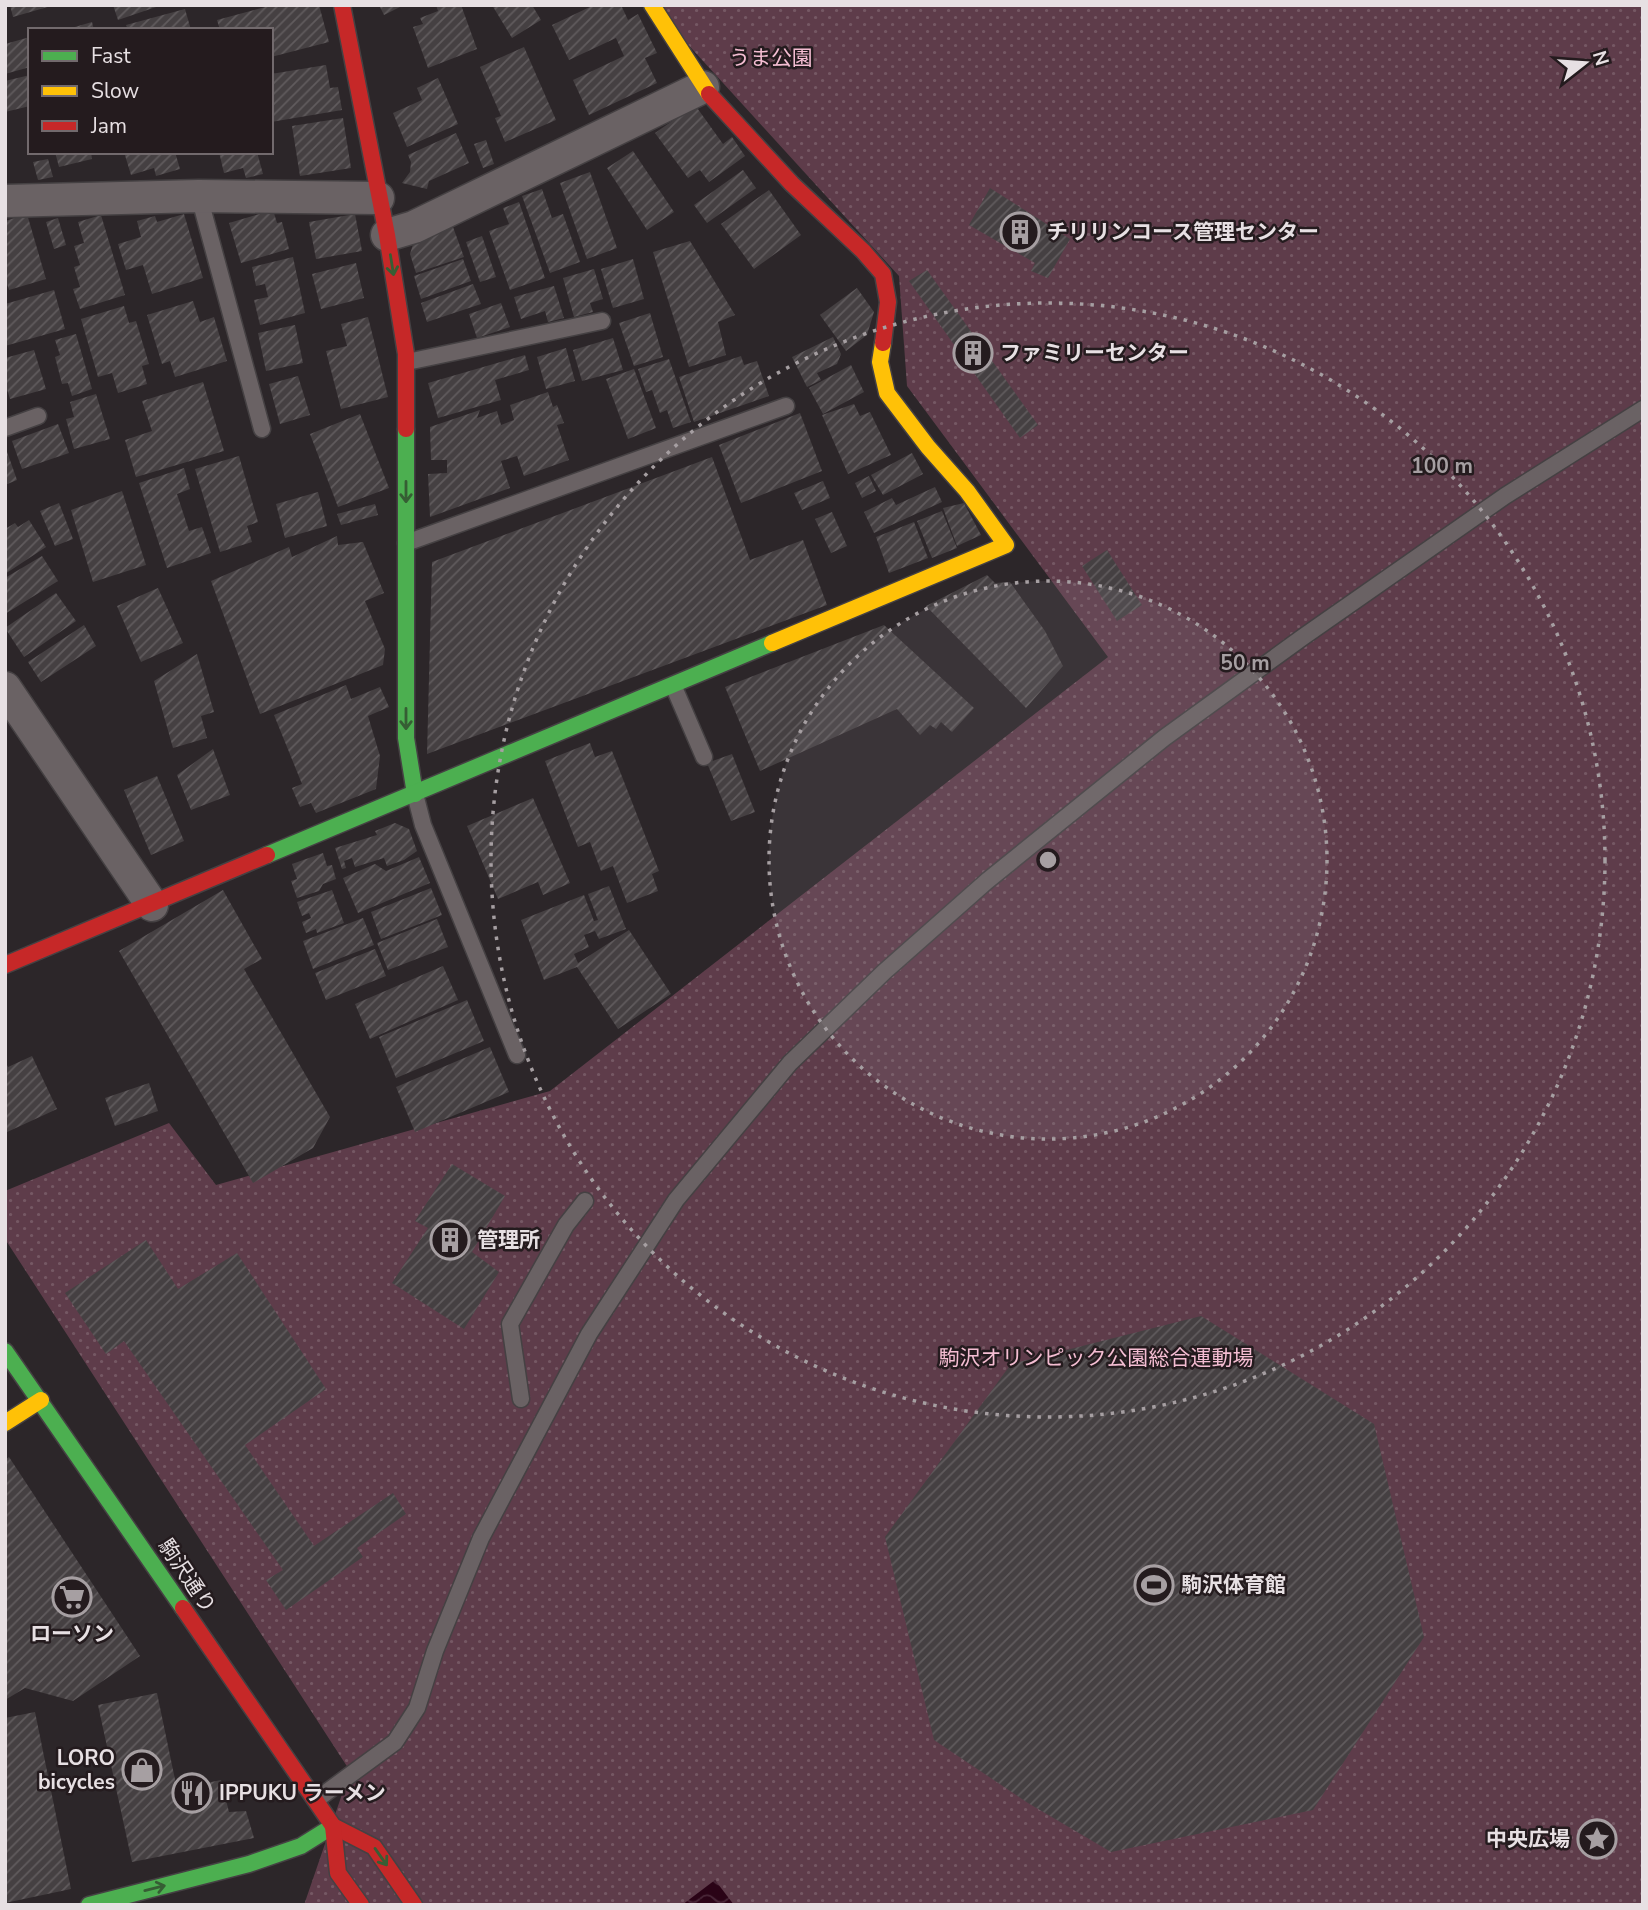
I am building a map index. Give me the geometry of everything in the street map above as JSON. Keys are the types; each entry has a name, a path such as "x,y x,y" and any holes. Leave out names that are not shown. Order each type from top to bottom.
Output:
{"street":[{"path":"342,5 387,235 407,362 406,738 415,794"},
{"path":"5,965 1006,545 967,491 928,447 887,393 880,362 888,302 883,274 863,251 792,184 703,87 652,5"},
{"path":"387,235 414,227 703,87"},
{"path":"5,201 199,196 379,198"},
{"path":"5,688 152,905"},
{"name":"駒沢通り","path":"5,1351 333,1826 338,1873 360,1905"},
{"path":"5,1423 41,1401"},
{"path":"89,1905 249,1864 301,1846 333,1826"},
{"name":"駒沢通り","path":"333,1826 374,1847 414,1905"}],"lane":[{"path":"199,196 262,429"},
{"path":"407,362 602,321"},
{"path":"405,543 786,406"},
{"path":"316,1800 395,1742 417,1708 435,1651 481,1538 589,1334 676,1199 790,1063 884,971 987,881 1164,738 1505,496 1643,410"},
{"path":"5,428 38,416"},
{"path":"673,685 704,757"},
{"path":"415,794 423,825 517,1055"},
{"path":"521,1399 510,1324 566,1226 585,1201"}],"green space":[{"name":"駒沢オリンピック公園総合運動場","path":"652,5 1643,5 1643,1905 304,1905 350,1771 5,1239 5,1191 169,1123 216,1185 550,1091 1108,657 907,386 899,276"}],"water":[{"path":"715,1880 734,1905 682,1905"}],"building":[{"path":"10,5 51,5 51,6 13,17"},
{"path":"113,5 159,5 159,6 118,20"},
{"path":"273,5 319,5 329,42 273,56 273,28 219,28 217,20"},
{"path":"379,5 404,5 384,15"},
{"path":"436,5 461,5 477,49 428,68 413,27 423,24 420,18 438,11"},
{"path":"492,5 532,5 541,20 512,38"},
{"path":"594,5 621,5 628,20 638,14 657,53 645,58 657,83 589,115 573,80 624,56 616,38 569,60 552,25"},
{"path":"185,9 190,28 127,28 126,25"},
{"path":"92,22 94,28 71,28"},
{"path":"28,38 28,68 5,74 5,44"},
{"path":"524,47 556,120 505,142 495,118 501,116 480,67"},
{"path":"326,65 330,88 338,87 342,110 273,122 273,74"},
{"path":"28,75 28,106 5,112 5,81"},
{"path":"438,78 458,124 407,147 393,113 422,100 417,88"},
{"path":"695,105 723,144 732,137 745,156 709,182 700,170 688,178 655,133"},
{"path":"343,118 351,168 300,176 292,126"},
{"path":"456,133 469,163 429,181 427,189 402,183 410,172 411,162 408,155"},
{"path":"486,140 494,164 483,168 474,144"},
{"path":"633,151 674,212 647,230 607,168"},
{"path":"56,154 91,154 92,159 59,167"},
{"path":"125,154 176,154 180,169 156,176 154,168 131,175"},
{"path":"219,154 258,154 263,174 246,178 243,168 224,173"},
{"path":"48,159 53,177 38,180 33,162"},
{"path":"743,170 756,188 707,223 694,205"},
{"path":"590,172 617,248 587,259 560,183"},
{"name":"チリリンコース管理センター","path":"990,188 1070,239 1048,278 1031,271 1035,263 969,225"},
{"path":"542,189 552,218 563,214 580,262 550,273 522,196"},
{"path":"769,190 801,235 754,269 721,224"},
{"path":"519,202 545,278 510,290 489,231 509,224 503,208"},
{"path":"273,210 277,223 282,222 289,249 241,263 229,223"},
{"path":"27,214 46,279 9,290 5,278 5,221"},
{"path":"184,214 203,278 152,294 143,265 126,270 118,244 141,237 137,221 155,216 157,222"},
{"path":"355,214 362,251 316,259 309,222"},
{"path":"101,215 125,295 80,309 73,289 80,287 74,267 80,265 74,246 84,243 78,222"},
{"path":"58,218 66,245 54,249 46,222"},
{"path":"453,227 464,257 416,273 410,254 414,241"},
{"path":"482,236 496,277 480,282 466,242"},
{"path":"690,241 735,315 718,322 726,355 689,367 653,252"},
{"path":"293,257 305,313 260,325 254,300 268,297 265,284 256,286 252,267"},
{"path":"463,259 471,281 421,299 414,276"},
{"path":"633,259 644,299 613,308 601,269"},
{"path":"356,263 364,298 321,309 312,274"},
{"path":"594,269 603,299 590,303 593,312 574,317 563,278"},
{"name":"ファミリーセンター","path":"927,270 1038,425 1020,438 909,281"},
{"path":"473,284 481,304 427,322 421,303"},
{"path":"554,286 564,318 548,322 545,311 521,319 514,297"},
{"path":"857,288 874,312 867,335 846,351 820,315"},
{"path":"54,290 65,329 5,346 5,304"},
{"path":"193,301 200,322 214,317 227,361 175,377 170,361 162,364 147,315"},
{"path":"501,303 510,327 477,338 469,314"},
{"path":"124,306 129,323 136,321 149,364 142,366 147,384 118,393 112,373 98,377 81,319"},
{"path":"650,313 663,357 634,366 619,323"},
{"path":"368,317 388,397 341,409 326,351 347,346 341,324"},
{"path":"295,325 303,363 266,371 258,333"},
{"path":"76,334 92,389 72,396 68,383 62,384 55,357 60,355 55,340"},
{"path":"833,337 841,354 837,364 817,373 821,380 807,387 792,357"},
{"path":"613,338 623,370 582,381 573,350"},
{"path":"566,348 575,381 546,389 537,357"},
{"path":"34,350 46,389 10,399 5,383 5,358"},
{"path":"525,355 529,370 495,380 501,400 438,418 428,383"},
{"path":"741,356 744,365 757,361 769,396 694,422 679,377"},
{"path":"669,359 691,422 673,428 667,410 660,413 652,390 646,392 638,369"},
{"path":"851,365 864,392 823,414 809,388"},
{"path":"634,369 656,428 628,439 606,379"},
{"path":"298,376 310,415 280,424 269,384"},
{"path":"203,382 224,451 136,477 125,440 152,431 142,401"},
{"path":"548,392 553,407 557,405 564,423 557,425 569,460 524,476 517,456 501,461 510,488 430,517 428,474 447,473 447,460 431,460 430,427 480,410 477,418 497,411 501,425 514,420 510,405"},
{"path":"96,394 110,439 74,449 66,419 74,417 70,402"},
{"path":"854,404 860,416 870,412 891,455 848,474 822,415"},
{"path":"800,413 822,471 741,503 719,445"},
{"path":"360,414 389,488 338,507 310,434"},
{"path":"58,424 69,453 22,469 12,441"},
{"path":"5,446 17,480 5,485"},
{"path":"912,453 923,474 883,495 871,475"},
{"path":"239,456 258,522 247,526 252,542 220,552 195,469"},
{"path":"712,457 750,560 803,540 827,605 427,754 432,562"},
{"path":"184,468 190,489 177,494 189,531 202,527 211,553 167,568 139,483"},
{"path":"869,476 876,491 862,498 855,483"},
{"path":"823,481 830,498 802,510 794,493"},
{"path":"935,487 942,502 874,533 864,512 892,498 896,505"},
{"path":"122,491 146,565 93,582 71,510"},
{"path":"318,492 327,526 285,538 276,504"},
{"path":"59,503 73,539 55,546 40,511"},
{"path":"964,503 981,535 957,546 943,508"},
{"path":"375,504 378,515 341,525 337,514"},
{"path":"942,511 957,548 932,558 917,521"},
{"path":"832,512 847,546 831,553 815,519"},
{"path":"29,520 46,547 5,574 5,529 15,523 18,527"},
{"path":"914,522 928,558 889,573 876,537"},
{"path":"337,536 338,545 363,542 384,593 365,601 385,649 383,665 260,714 211,581 289,547 292,557"},
{"path":"1107,550 1142,605 1117,621 1082,566"},
{"path":"42,556 58,581 5,614 5,578"},
{"path":"987,575 995,583 1010,582 1045,631 1063,666 1026,708 926,606"},
{"path":"158,588 183,643 141,662 117,606"},
{"path":"56,593 76,621 24,657 5,628"},
{"path":"84,625 96,646 41,682 28,662"},
{"path":"884,625 974,708 952,732 941,722 936,729 930,725 920,735 897,709 760,771 725,687"},
{"path":"197,654 214,712 201,716 207,738 173,748 154,681"},
{"path":"346,685 351,699 380,687 389,707 368,716 380,756 376,789 316,813 311,803 300,807 292,788 302,784 274,715"},
{"path":"590,743 595,757 612,751 659,871 652,874 658,891 627,903 613,866 601,871 590,842 578,847 545,761"},
{"path":"213,749 230,795 191,810 177,775"},
{"path":"732,754 755,812 731,821 707,763"},
{"path":"157,776 184,841 151,855 124,790"},
{"path":"533,798 570,883 543,895 538,882 498,899 467,826"},
{"path":"395,823 409,829 417,851 404,860 387,866 384,858 355,867 352,858 344,861 346,868 342,869 335,848 377,835 375,831"},
{"path":"323,853 327,866 332,865 336,879 323,884 319,891 297,898 291,881 297,879 292,864"},
{"path":"419,857 430,883 358,913 343,878 375,864 386,871"},
{"path":"609,886 626,929 599,939 595,931 584,935 589,947 574,954 578,963 629,930 671,994 618,1029 577,967 544,980 521,920 584,895 594,921 598,920 588,894"},
{"path":"431,888 442,915 381,939 371,912"},
{"path":"223,890 262,959 244,969 330,1117 313,1148 253,1183 119,951"},
{"path":"332,890 344,923 317,933 316,929 306,933 302,922 311,918 309,913 302,916 297,902"},
{"path":"363,918 374,945 313,969 303,941"},
{"path":"437,919 448,947 388,970 377,943"},
{"path":"375,949 386,976 326,1000 315,973"},
{"path":"443,966 458,1000 370,1039 355,1004"},
{"path":"467,1000 484,1041 396,1078 379,1037"},
{"path":"490,1047 509,1092 415,1132 396,1087"},
{"path":"32,1056 57,1109 5,1133 5,1061 8,1067"},
{"path":"149,1083 158,1111 115,1126 105,1098"},
{"name":"管理所","path":"452,1164 505,1196 472,1252 499,1272 464,1329 392,1283 428,1228 415,1221"},
{"path":"146,1240 178,1289 237,1253 326,1389 245,1445 314,1546 393,1493 406,1514 357,1548 363,1557 286,1610 266,1580 283,1570 124,1341 106,1354 65,1293"},
{"name":"駒沢体育館","path":"1201,1316 1374,1424 1424,1637 1313,1810 1111,1852 1028,1803 934,1740 885,1537 1011,1364"},
{"path":"9,1457 140,1656 73,1701 25,1688 5,1700 5,1460"},
{"path":"157,1693 177,1789 221,1780 229,1812 246,1811 254,1838 132,1862 98,1705"},
{"path":"35,1712 71,1889 5,1903 5,1718"}],"traffic: fast":[{"path":"406,429 406,738 415,794"},
{"path":"267,855 772,643"},
{"path":"5,1351 183,1608"},
{"path":"89,1905 249,1864 301,1846 333,1826"}],"traffic: slow":[{"path":"652,5 709,94"},
{"path":"772,643 1006,545 967,491 928,447 887,393 880,362 883,343"},
{"path":"5,1423 41,1400"}],"traffic: jam":[{"path":"342,5 387,235 406,354 406,429"},
{"path":"709,94 792,184 863,251 883,274 888,302 883,343"},
{"path":"5,965 267,855"},
{"path":"183,1608 333,1826 374,1847 414,1905"},
{"path":"333,1826 338,1873 361,1905"}],"place":[{"name":"チリリンコース管理センター","path":"1020,232"},
{"name":"ファミリーセンター","path":"973,353"},
{"name":"管理所","path":"450,1240"},
{"name":"駒沢体育館","path":"1154,1585"},
{"name":"ローソン","path":"72,1597"},
{"name":"LORO bicycles","path":"142,1770"},
{"name":"IPPUKU ラーメン","path":"192,1793"},
{"name":"中央広場","path":"1597,1839"}],"park label":[{"name":"うま公園","path":"771,58"}]}
